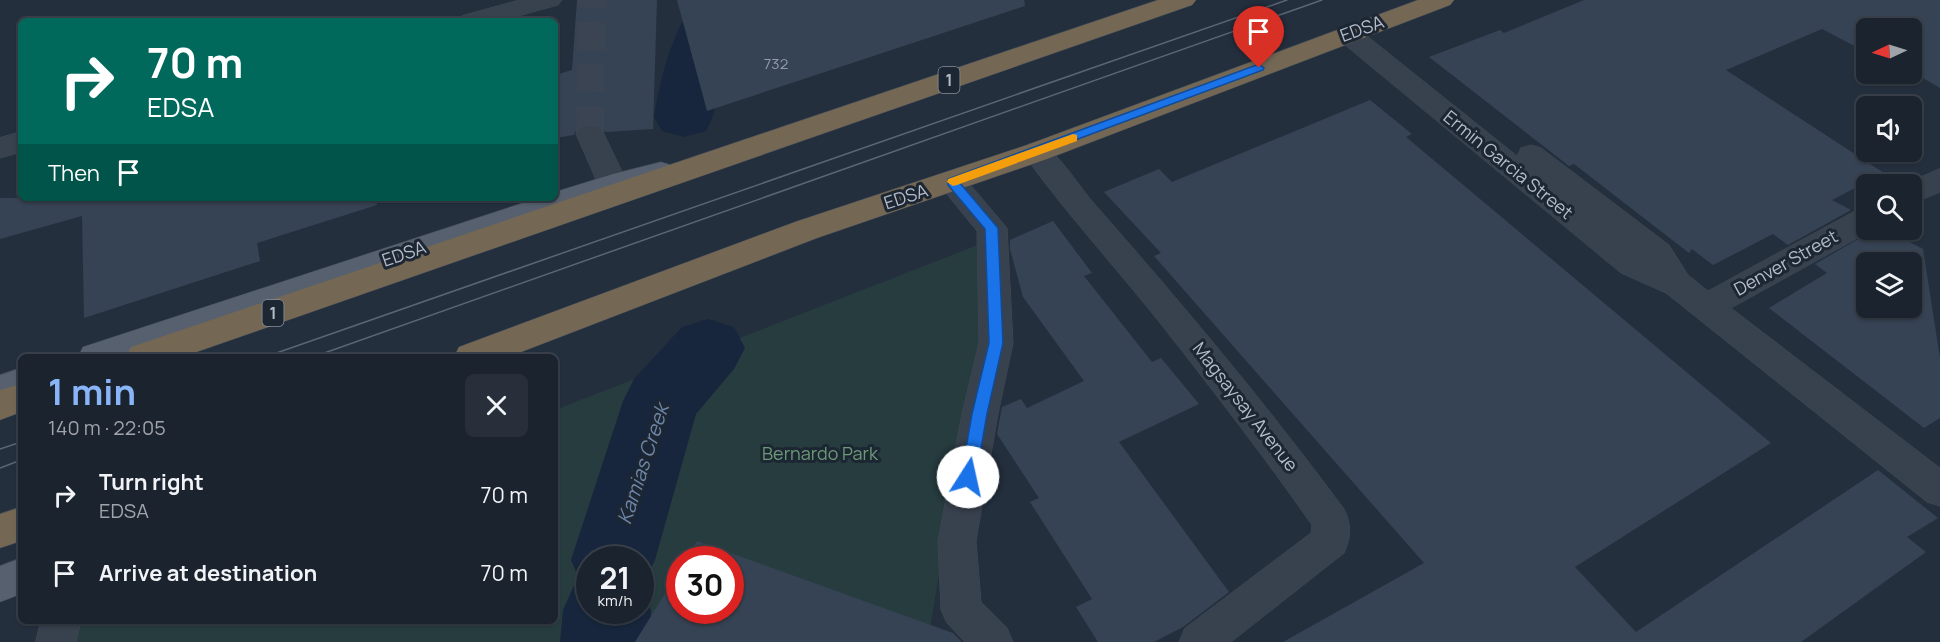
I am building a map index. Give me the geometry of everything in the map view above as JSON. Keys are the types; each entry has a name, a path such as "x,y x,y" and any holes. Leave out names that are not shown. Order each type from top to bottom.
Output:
{"highway":[{"name":"EDSA","path":"152,354 1183,0"},
{"name":"EDSA","path":"479,354 806,230 1037,152 1441,0"},
{"path":"0,405 18,399"},
{"path":"0,531 18,525"}],"main road":[{"name":"EDSA","path":"105,354 613,184 715,159"},
{"name":"EDSA","path":"504,354 540,330"},
{"path":"0,389 18,383"},
{"path":"0,584 18,577"}],"street":[{"path":"482,18 549,0"},
{"name":"Ermin Garcia Street","path":"1358,30 1632,265 1677,284 1940,490"},
{"path":"590,134 613,184"},
{"path":"0,148 18,143"},
{"name":"Magsaysay Avenue","path":"1037,152 1068,193 1175,318 1278,448 1331,521 1330,542 1199,642"},
{"path":"1922,188 1940,179"},
{"path":"952,182 992,228 996,343 980,414 957,541 961,609 993,642"},
{"name":"Denver Street","path":"1706,307 1856,224"},
{"path":"56,642 60,624"}],"green space":[{"name":"Bernardo Park","path":"988,241 990,340 969,390 928,642 70,642 74,624 558,624 558,409"}],"building":[{"path":"577,0 657,0 653,129 605,132 600,125 590,123 578,126 574,135 558,138 558,74 572,70"},
{"path":"677,0 1024,0 1025,6 707,111"},
{"path":"1584,0 1940,0 1940,88 1922,77 1922,18 1856,18 1856,47 1822,29 1726,70 1856,155 1856,162 1867,162 1884,173 1856,174 1856,188 1832,200 1851,210 1788,245 1773,234 1713,265 1692,249 1689,253 1574,164 1569,166 1429,57 1500,30 1504,33"},
{"path":"1370,100 1412,134 1406,137 1771,443 1575,567 1636,632 1878,470 1938,518 1907,537 1926,552 1801,642 1283,642 1424,563 1154,256 1161,253 1104,192 1159,169 1172,182"},
{"path":"0,198 18,198 18,201 376,201 377,205 257,243 260,261 84,318 82,216 0,239"},
{"path":"1053,221 1092,273 1084,276 1152,362 1161,358 1199,404 1119,442 1229,592 1183,627 1154,642 1098,642 1076,607 1092,599 1030,502 1039,498 997,434 1002,407 1021,399 1027,408 1084,381 1023,297 1010,249 1010,240"},
{"path":"1857,240 1906,240 1923,249 1940,358 1940,418 1924,428 1769,308 1827,273 1815,264"},
{"path":"697,541 711,546 694,546"},
{"path":"744,558 953,633 962,642 635,642 646,624 654,624 654,611 666,592 666,624 744,624"}],"waterway":[{"name":"Kamias Creek","path":"684,117 700,42 722,0"},
{"name":"Kamias Creek","path":"617,546 661,401 708,348"},
{"name":"Kamias Creek","path":"605,642 606,624"}],"tunnel":[{"path":"590,134 592,0"}],"tram line":[{"path":"274,354 1287,0"},
{"path":"321,354 1322,0"},
{"path":"0,449 18,443"},
{"path":"0,468 18,461"}],"slow traffic":[{"path":"953,182 1073,138"}],"route":[{"path":"968,477 996,343 992,228 952,182 1259,68"}]}
